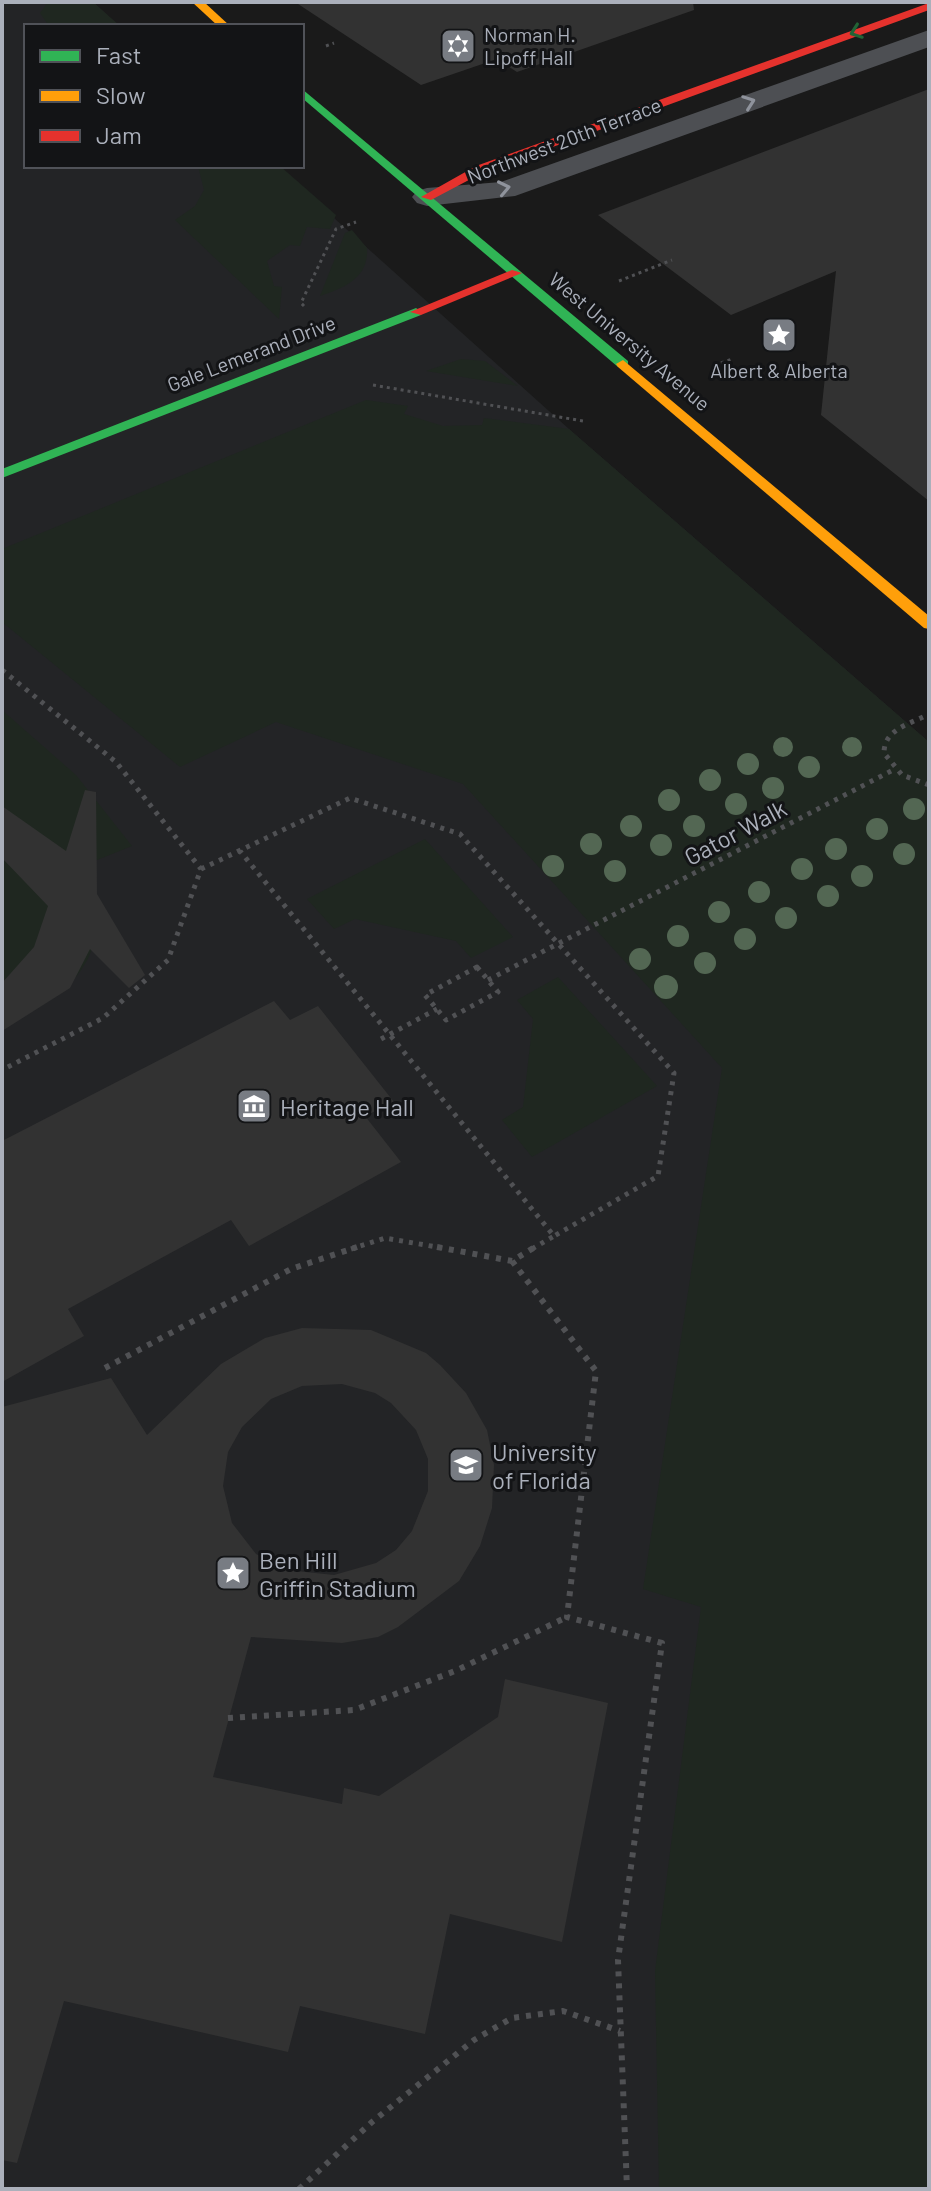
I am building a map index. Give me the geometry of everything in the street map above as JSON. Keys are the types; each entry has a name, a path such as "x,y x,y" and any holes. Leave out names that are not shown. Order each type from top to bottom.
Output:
{"street":[{"path":"197,2 223,24"},
{"name":"Northwest 20th Terrace","path":"427,197 480,169 929,6"},
{"name":"Northwest 20th Terrace","path":"427,197 505,190 929,38"},
{"name":"West University Avenue","path":"304,94 929,624"},
{"name":"Gale Lemerand Drive","path":"2,474 516,273"}],"path":[{"path":"326,46 334,43"},
{"path":"311,313 301,303 336,229 356,222"},
{"path":"619,281 672,260"},
{"path":"721,363 732,359"},
{"path":"373,385 583,421"},
{"path":"2,670 116,762 201,869"},
{"path":"923,717 886,738 886,759 905,778 929,785"},
{"name":"Gator Walk","path":"488,980 895,769"},
{"path":"2,1070 103,1018 168,960 201,869 350,798 460,834 674,1073 658,1176 512,1261 385,1238 291,1269 105,1368"},
{"path":"240,851 554,1236"},
{"path":"477,967 498,992 446,1020 437,1009 425,995 477,967"},
{"path":"381,1039 437,1009"},
{"path":"512,1261 596,1371 567,1617"},
{"path":"228,1718 354,1710 455,1671 567,1617 662,1643 618,1960 627,2189"},
{"path":"299,2189 452,2057 512,2018 563,2011 620,2031"}],"shaded area":[{"name":"University of Florida","path":"2,2 93,2 117,24 24,24 24,168 278,168 569,429 929,742 929,2189 2,2189"},
{"path":"48,2 93,2 118,24 48,24 40,13"},
{"path":"198,168 282,168 336,215 330,229 307,227 300,246 290,245 267,261 274,286 282,287 279,319 175,220 195,206 204,190"},
{"path":"352,230 367,248 364,267 346,285 320,296 345,233"},
{"path":"461,359 485,361 518,386 426,371"},
{"path":"366,400 408,406 404,414 443,426 482,425 484,418 569,429 929,742 929,2189 659,2189 655,1971 701,1607 643,1589 722,1068 463,784 276,722 180,767 2,622 2,549"},
{"path":"2,710 76,775 132,846 97,860 93,857 94,939 82,969 45,1003 2,1026"},
{"path":"425,839 513,937 471,958 456,941 355,919 334,929 307,899"},
{"path":"558,977 657,1086 532,1157 502,1120 523,1107 533,1019 517,1000"}],"building":[{"name":"Norman H. Lipoff Hall","path":"295,2 693,2 694,10 517,72 497,59 421,85"},
{"path":"929,89 929,501 821,415 836,271 731,315 598,215"},
{"path":"85,790 96,792 97,894 145,975 129,988 90,949 70,988 2,1031 2,983 34,947 48,906 2,858 2,806 66,851"},
{"path":"274,1001 290,1020 318,1006 394,1102 365,1116 401,1162 249,1246 231,1220 68,1309 84,1336 2,1382 2,1141"},
{"name":"Ben Hill Griffin Stadium","path":"302,1328 371,1330 426,1353 466,1393 487,1430 494,1465 492,1508 480,1546 459,1581 398,1627 378,1637 342,1643 251,1637 213,1777 342,1804 344,1788 379,1796 498,1717 505,1679 608,1703 562,1942 450,1914 425,2034 300,2006 288,2052 64,2001 17,2163 2,2160 2,1407 111,1378 147,1435 221,1364 265,1338","holes":["342,1384 375,1393 391,1403 416,1430 428,1459 428,1491 412,1531 396,1550 376,1563 334,1575 287,1570 256,1554 232,1523 223,1486 228,1452 242,1427 271,1399 302,1386"]}],"traffic: fast":[{"path":"304,94 623,364"},
{"path":"2,474 416,312"}],"traffic: slow":[{"path":"197,2 223,24"},
{"path":"623,364 929,624"}],"traffic: jam":[{"path":"427,197 480,169 929,6"},
{"path":"416,312 516,273"}],"place":[{"name":"Norman H. Lipoff Hall","path":"458,46"},
{"name":"Albert & Alberta","path":"779,335"},
{"name":"Heritage Hall","path":"254,1106"},
{"name":"University of Florida","path":"466,1465"},
{"name":"Ben Hill Griffin Stadium","path":"233,1573"}]}
